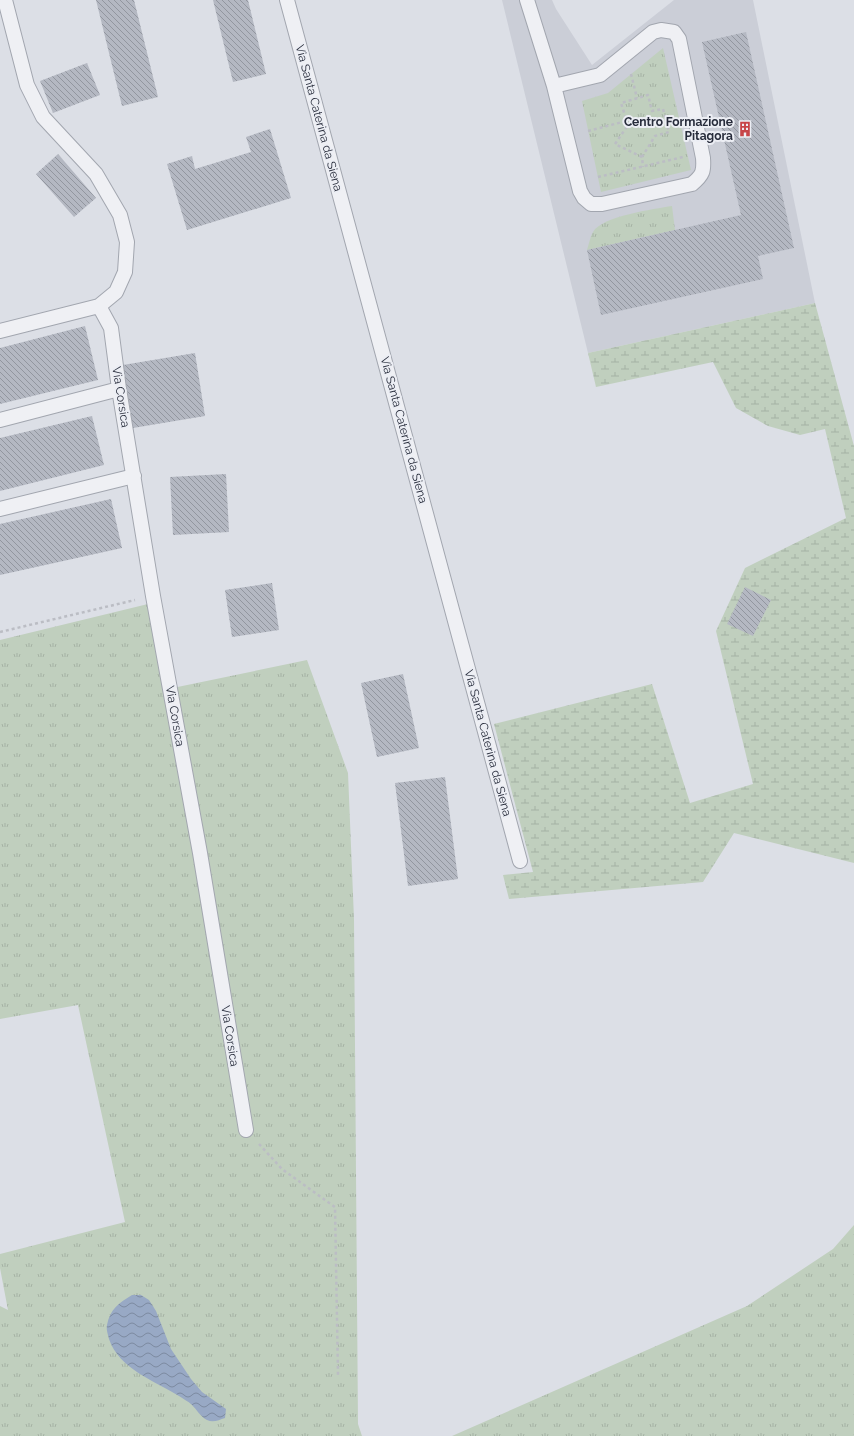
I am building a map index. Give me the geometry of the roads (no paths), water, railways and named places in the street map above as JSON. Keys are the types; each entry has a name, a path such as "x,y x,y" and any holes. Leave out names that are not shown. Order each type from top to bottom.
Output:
{"lane":[{"path":"0,331 99,306 116,292 125,272 127,242 120,214 96,174 43,117 27,85 4,0"},
{"name":"Via Santa Caterina da Siena","path":"287,0 520,861"},
{"path":"527,0 554,86 580,191 584,198 591,204 602,204 692,184 700,177 704,169 704,158 679,40 674,32 661,30 652,32 600,74 554,86"},
{"name":"Via Corsica","path":"99,306 111,328 119,389 153,596 200,854 246,1130"},
{"path":"0,420 119,389"},
{"path":"0,509 134,476"}],"water":[{"path":"132,1295 141,1295 149,1300 156,1311 171,1349 191,1379 202,1392 226,1409 225,1418 214,1421 205,1419 189,1402 129,1366 114,1349 109,1339 107,1330 108,1319 116,1307"}],"place":[{"name":"Centro Formazione Pitagora","path":"745,129"}]}
